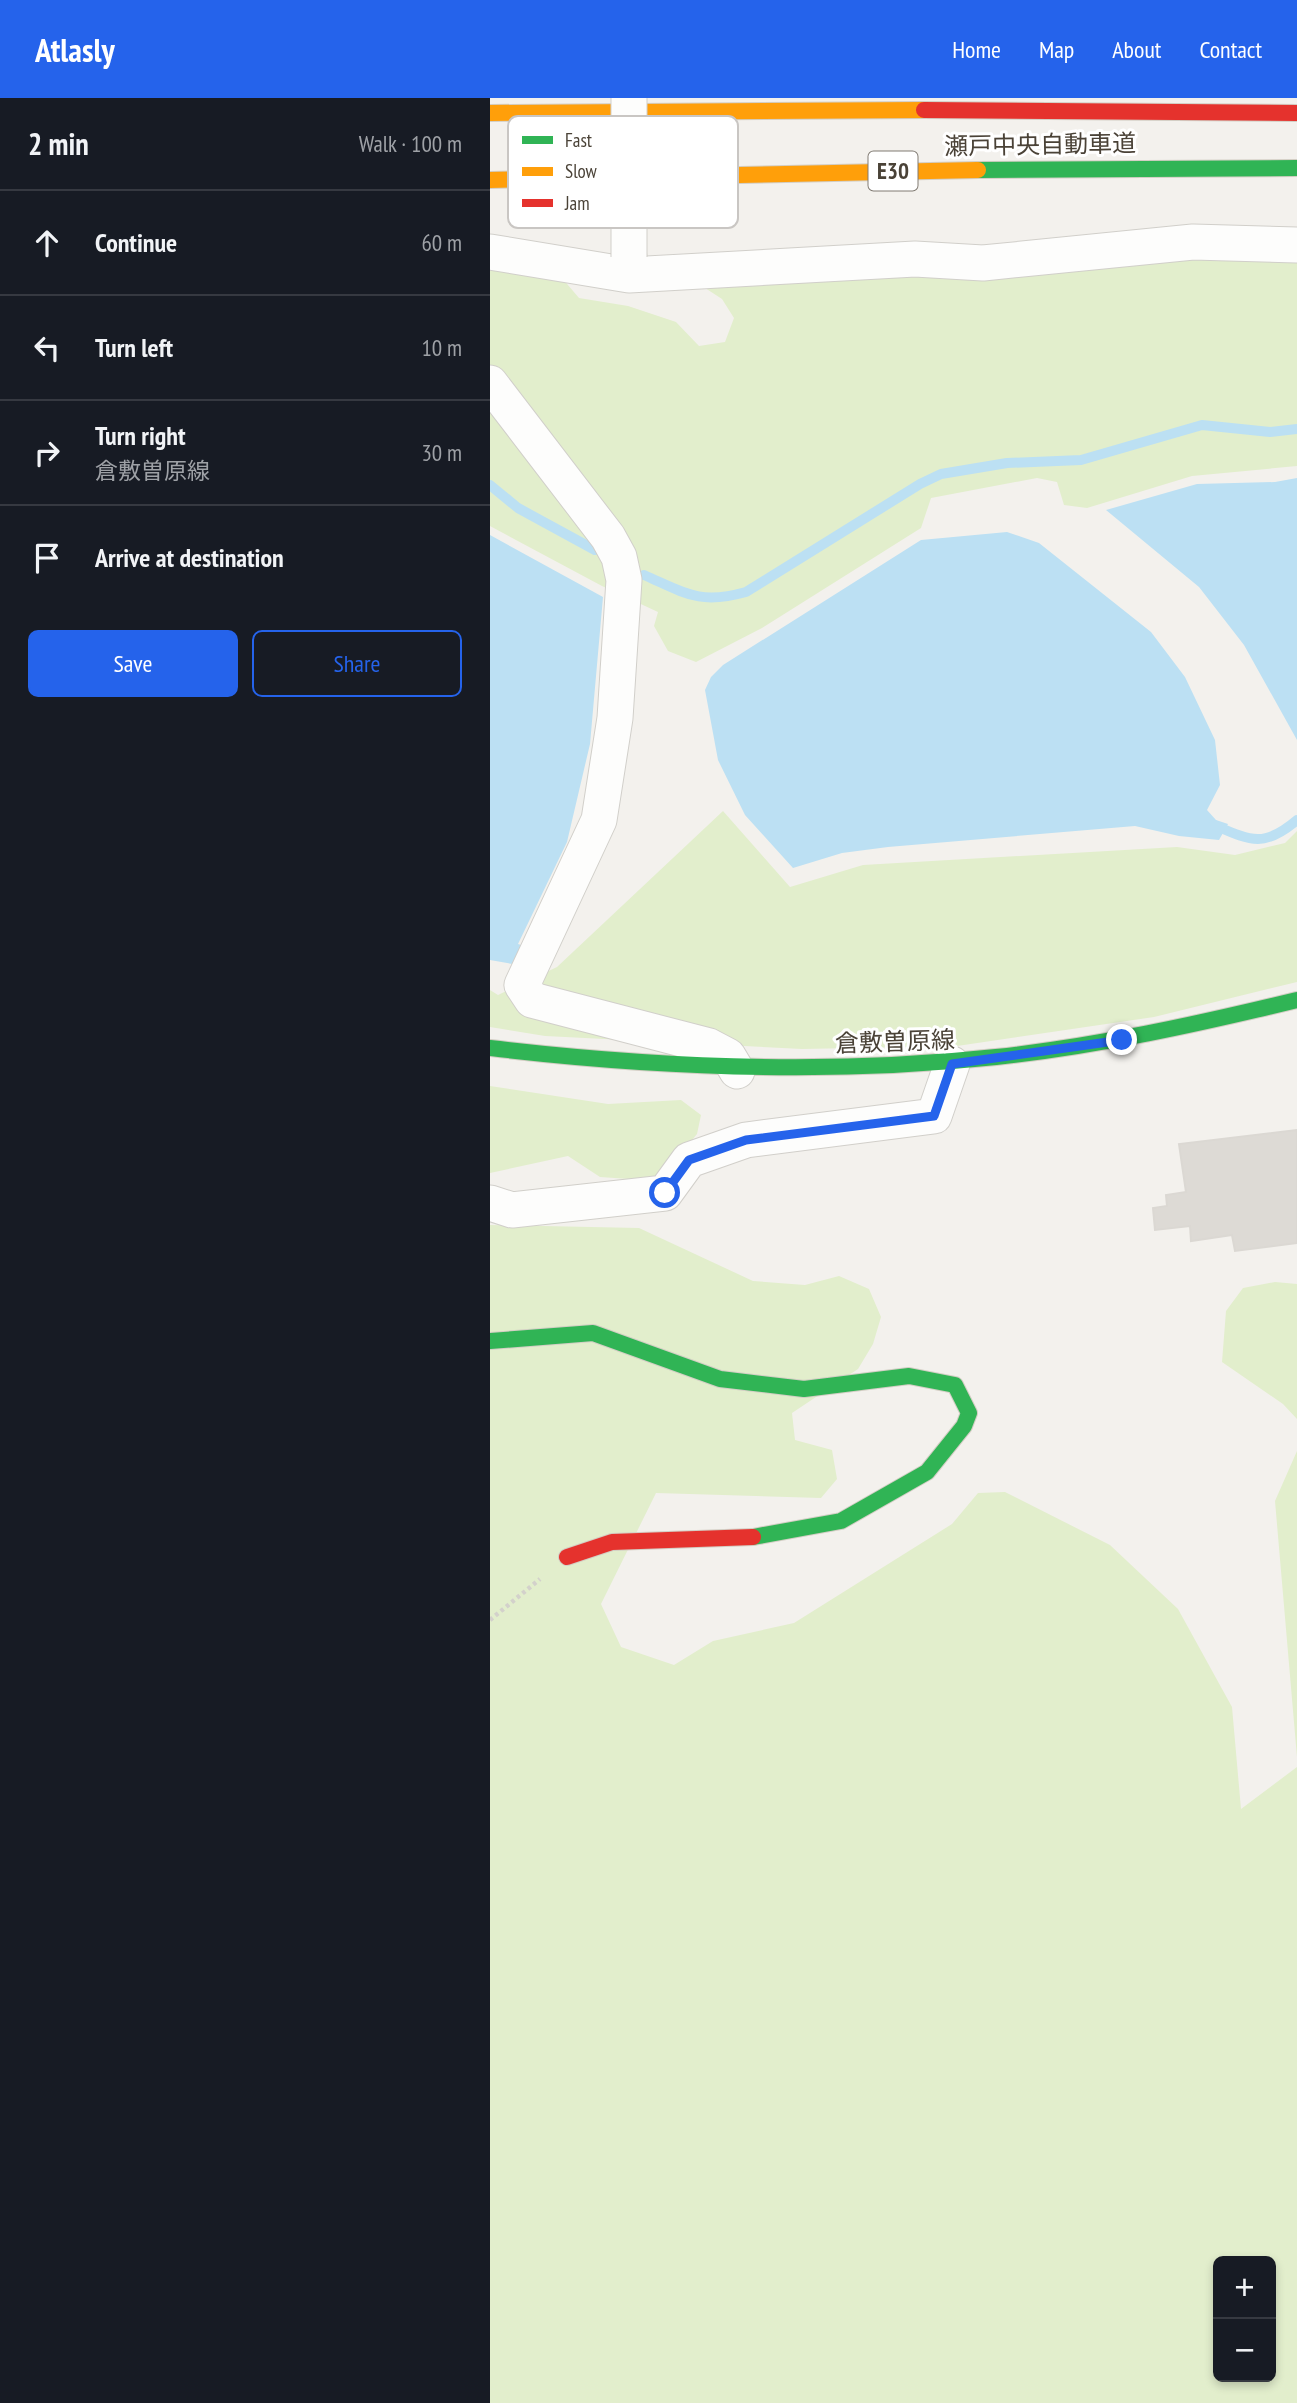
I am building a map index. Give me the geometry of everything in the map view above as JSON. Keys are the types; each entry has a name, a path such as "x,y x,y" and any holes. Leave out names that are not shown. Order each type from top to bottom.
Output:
{"main road":[{"path":"1016,98 1060,109"},
{"name":"瀬戸中央自動車道","path":"490,113 1060,109 1297,113"},
{"name":"瀬戸中央自動車道","path":"738,176 945,169 1297,168"},
{"name":"瀬戸中央自動車道","path":"490,180 508,180"},
{"name":"倉敷曽原線","path":"490,1048 583,1061 737,1071 952,1064 1122,1040 1297,1000"},
{"path":"490,1340 593,1333 720,1379 804,1389 909,1376 955,1385 969,1413 964,1426 928,1472 841,1521 749,1538 612,1542 567,1557"}],"street":[{"path":"629,98 629,116"},
{"path":"629,228 629,266"},
{"path":"490,252 629,266 915,259 984,263 1193,242 1297,245"},
{"path":"490,383 608,537 619,557 624,580 615,718 599,820 522,985 532,1000 709,1046 727,1056 737,1071"},
{"path":"490,1203 512,1210 665,1193 689,1160 746,1140 934,1116 952,1064"}],"path":[{"path":"490,1620 567,1557"}],"green space":[{"path":"1297,253 1297,466 1192,476 1087,508 1064,505 1057,482 1037,478 931,498 921,528 762,628 696,662 668,651 654,626 658,612 602,586 490,526 490,266 562,278 579,298 628,306 676,322 699,346 725,342 734,318 722,299 702,286"},
{"path":"723,811 790,887 863,865 1177,847 1235,855 1285,843 1297,831 1297,982 1154,1017 957,1046 802,1049 545,1036 490,1027 490,990 498,995 557,967"},
{"path":"490,1086 608,1104 681,1100 701,1115 697,1134 658,1181 600,1177 568,1156 490,1173"},
{"path":"490,1225 639,1228 753,1281 805,1285 839,1276 869,1289 881,1317 873,1344 858,1369 792,1413 795,1440 832,1450 837,1479 821,1498 656,1493 601,1604 621,1647 674,1665 713,1641 794,1623 952,1524 978,1493 1005,1492 1110,1545 1178,1609 1232,1707 1241,1809 1297,1767 1297,2403 490,2403"},
{"path":"1275,1282 1297,1284 1297,1419 1283,1404 1222,1362 1226,1311 1243,1288"},
{"path":"1297,1451 1297,1757 1275,1501"}],"water":[{"path":"1297,478 1297,740 1244,645 1199,587 1106,510 1197,484 1275,482"},
{"path":"1007,532 1039,543 1151,632 1185,677 1215,740 1220,785 1207,810 1216,820 1228,824 1219,840 1179,836 1135,826 888,847 842,853 793,868 745,815 718,760 705,690 711,677 723,665 921,540"},
{"path":"490,535 603,597 590,744 567,842 518,944 527,947 518,965 490,960"}],"building":[{"path":"1297,1130 1297,1243 1235,1251 1232,1235 1191,1241 1190,1226 1155,1230 1153,1208 1167,1206 1166,1195 1186,1192 1179,1144"}],"waterway":[{"path":"644,575 693,595 730,596 746,592 920,484 941,474 1007,463 1081,460 1202,425 1270,432 1297,429"},
{"path":"490,485 518,508 595,550"},
{"path":"1214,825 1257,839 1275,835 1297,820"}],"traffic: fast":[{"path":"978,170 1297,168"},
{"path":"490,1048 617,1060 743,1067 933,1063 996,1057 1110,1040 1297,1000"},
{"path":"490,1341 593,1333 720,1379 804,1389 909,1376 955,1385 969,1413 964,1426 927,1472 841,1521 753,1537"}],"traffic: slow":[{"path":"490,113 924,110"},
{"path":"738,175 978,170"},
{"path":"490,180 508,180"}],"traffic: jam":[{"path":"924,110 1297,113"},
{"path":"567,1557 612,1542 753,1537"}],"route":[{"path":"665,1193 689,1160 746,1140 934,1116 952,1064 1122,1040"}]}
